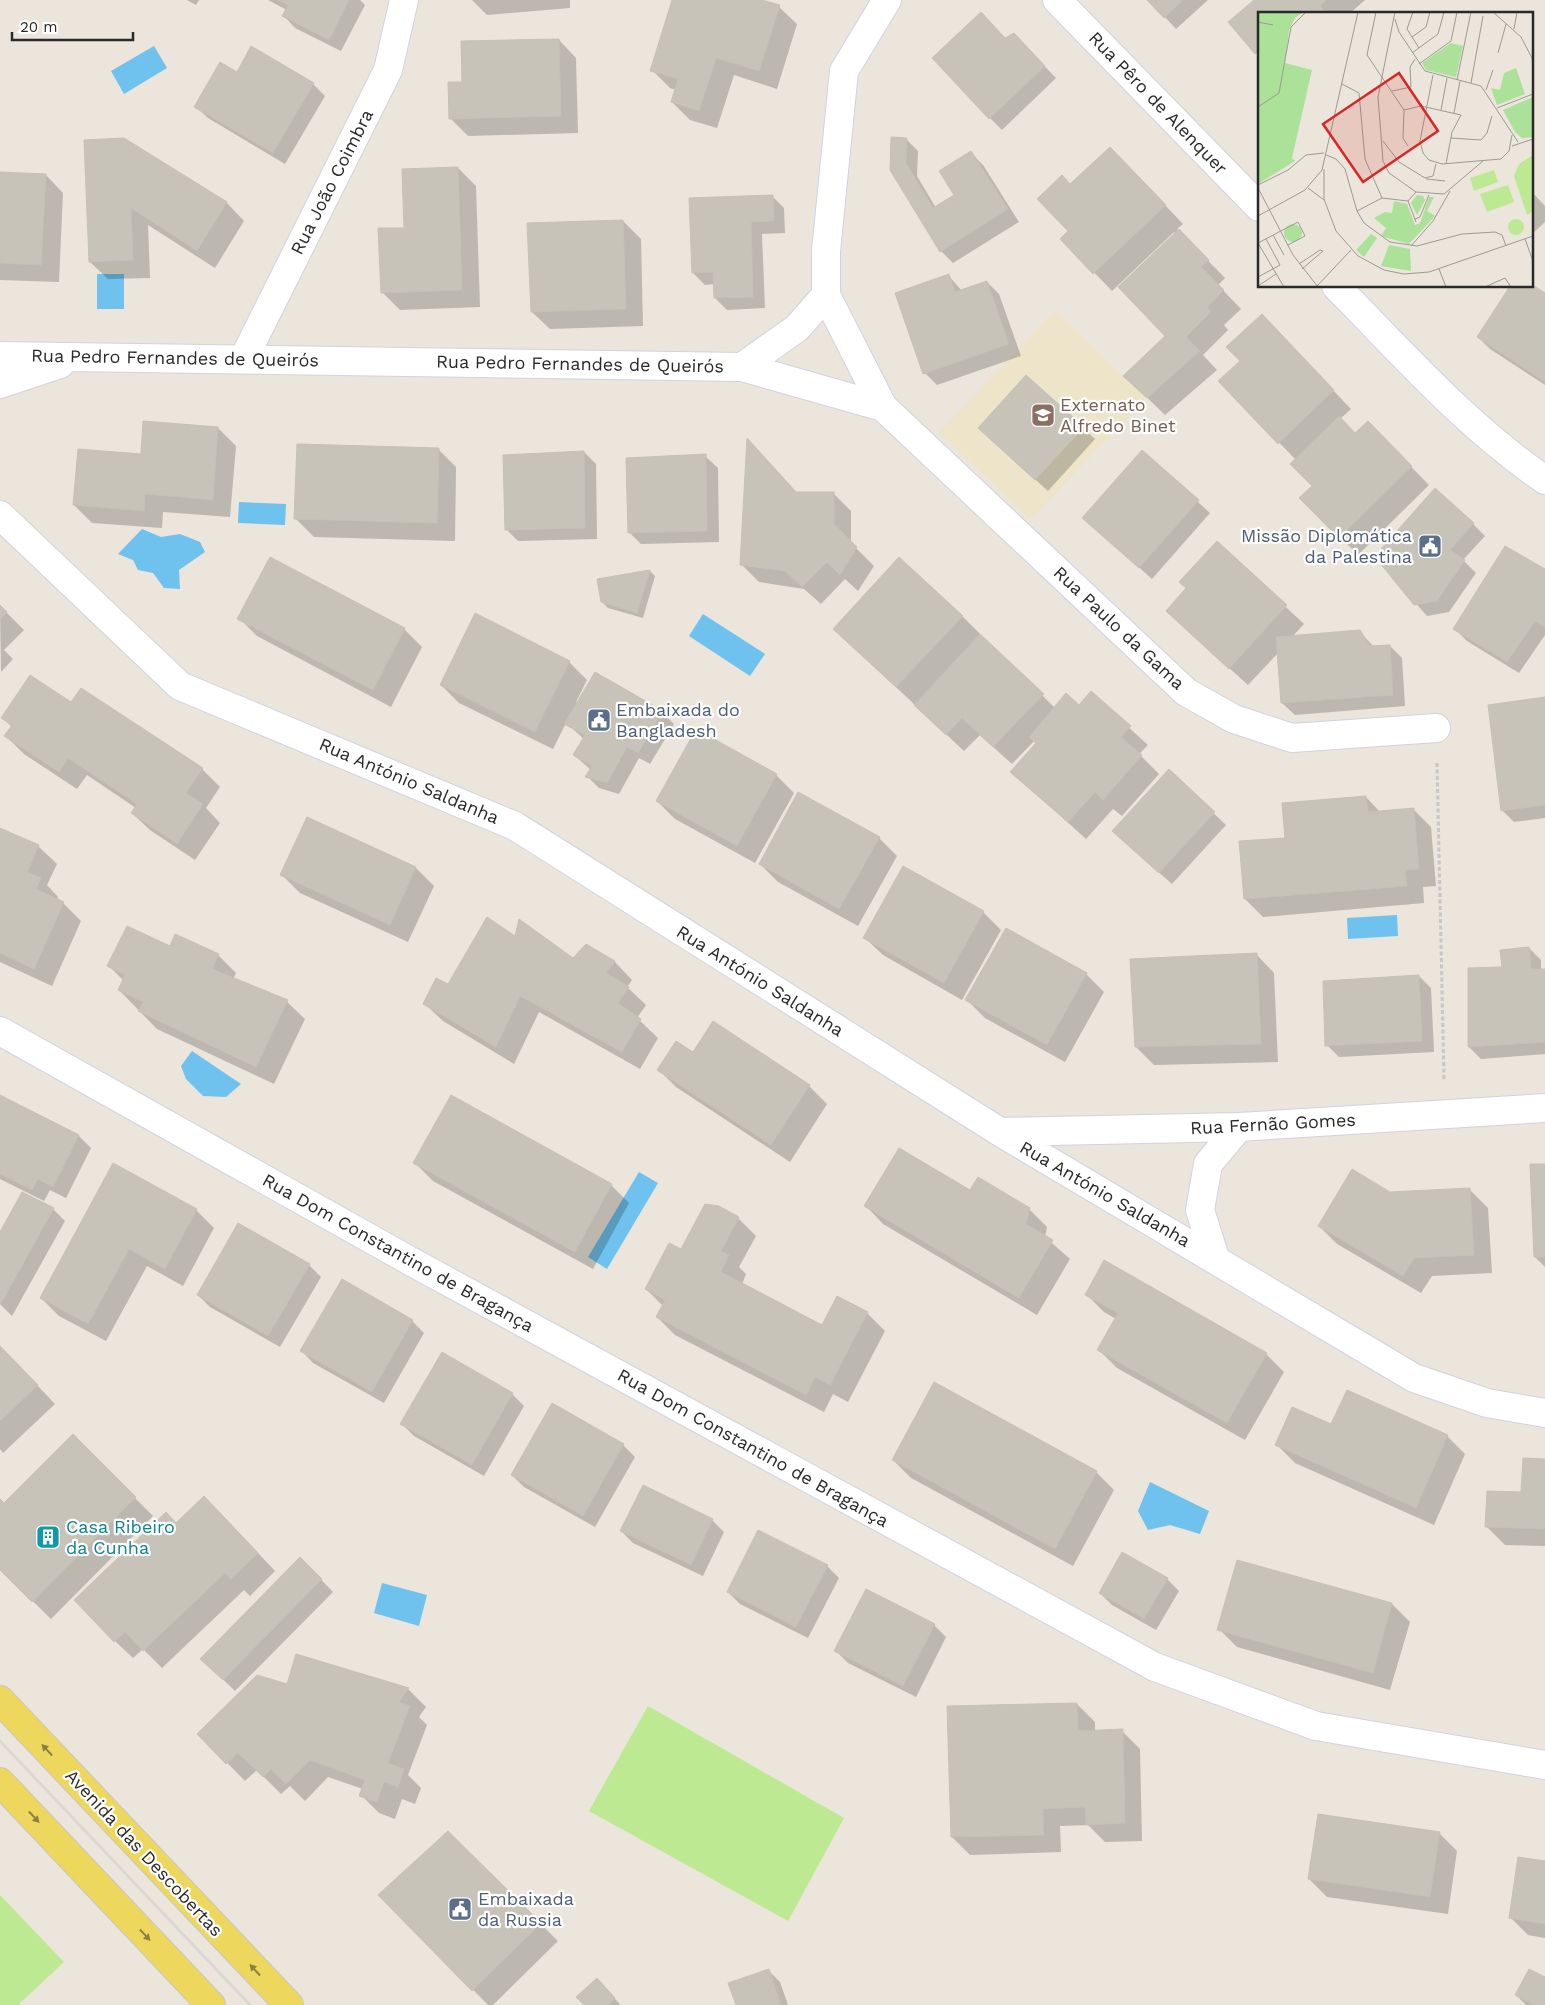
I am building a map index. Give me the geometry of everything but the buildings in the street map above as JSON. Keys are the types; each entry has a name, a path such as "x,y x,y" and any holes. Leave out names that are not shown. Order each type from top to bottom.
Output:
{"main road":[{"name":"Avenida das Descobertas","path":"0,1700 289,2005"},
{"path":"0,1782 212,2005"}],"street":[{"name":"Rua João Coimbra","path":"244,358 388,70 404,0"},
{"path":"826,295 826,251 844,71 887,0"},
{"name":"Rua Pêro de Alenquer","path":"1057,0 1258,206"},
{"path":"1338,288 1464,417 1508,455 1545,480"},
{"name":"Rua Pedro Fernandes de Queirós","path":"0,356 244,358 742,367 798,328 826,295"},
{"name":"Rua Paulo da Gama","path":"826,295 884,407 1186,692 1234,719 1292,738 1436,728"},
{"path":"0,384 84,356"},
{"name":"Rua Paulo da Gama","path":"742,367 884,407"},
{"name":"Rua António Saldanha","path":"0,504 7,522 180,686 515,826 1000,1132 1215,1258 1414,1378 1487,1403 1545,1413"},
{"name":"Rua Dom Constantino de Bragança","path":"0,1030 412,1262 1155,1667 1316,1726 1545,1765"},
{"name":"Rua Fernão Gomes","path":"1000,1132 1239,1128 1545,1108"},
{"path":"1215,1258 1200,1210 1208,1164 1239,1128"}],"path":[{"path":"1438,800 1443,1048"}],"shaded area":[{"name":"Externato Alfredo Binet","path":"1055,311 1147,398 1030,520 939,432"},
{"path":"0,1739 252,2005 248,2005 0,1743"}],"green space":[{"path":"648,1706 844,1818 788,1921 589,1811"},
{"path":"0,1895 64,1962 18,2005 0,2005"}],"water":[{"path":"154,46 167,68 124,94 111,71"},
{"path":"97,274 124,274 124,309 97,309"},
{"path":"239,502 286,504 285,525 238,523"},
{"path":"142,529 161,537 180,534 200,542 205,552 179,570 180,589 164,588 153,573 138,570 133,560 118,554"},
{"path":"703,614 765,654 750,676 689,636"},
{"path":"1397,915 1398,936 1348,939 1347,918"},
{"path":"192,1051 241,1084 226,1097 203,1096 186,1079 181,1066"},
{"path":"639,1172 658,1183 607,1269 588,1257"},
{"path":"1150,1482 1209,1511 1200,1534 1170,1525 1148,1530 1138,1511"},
{"path":"382,1583 427,1595 419,1626 374,1613"}],"place":[{"name":"Externato Alfredo Binet","path":"1043,415"},
{"name":"Missão Diplomática da Palestina","path":"1430,546"},
{"name":"Embaixada do Bangladesh","path":"599,720"},
{"name":"Casa Ribeiro da Cunha","path":"48,1537"},
{"name":"Embaixada da Russia","path":"460,1909"}]}
